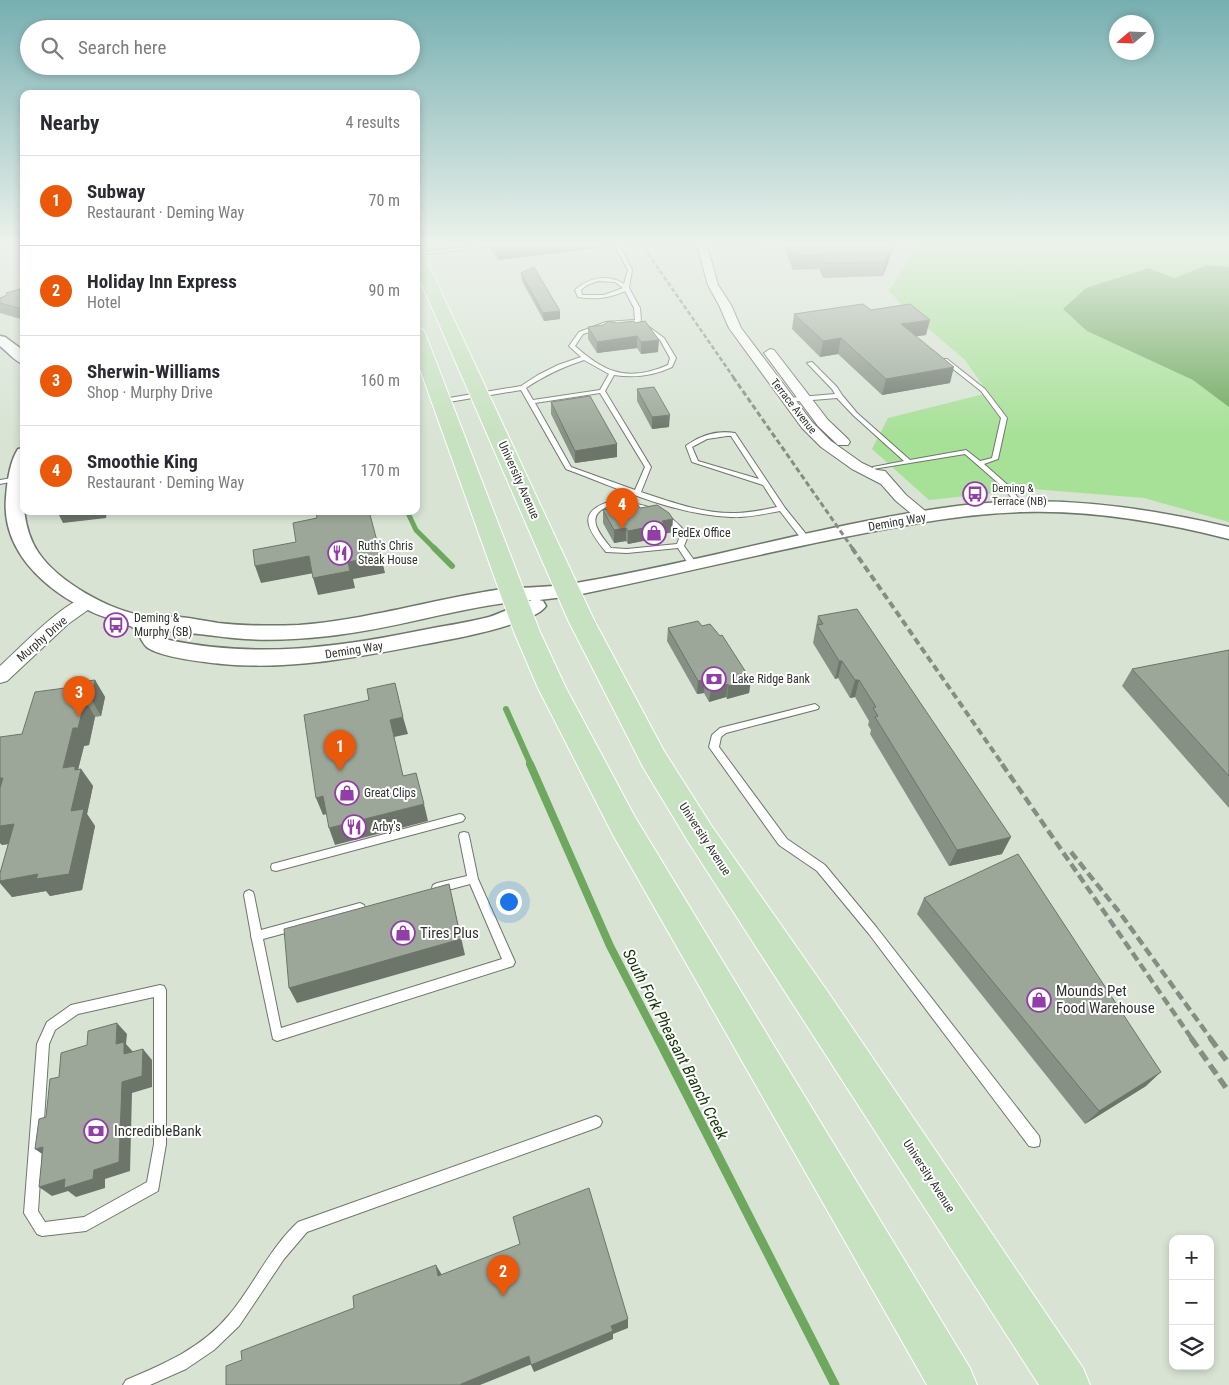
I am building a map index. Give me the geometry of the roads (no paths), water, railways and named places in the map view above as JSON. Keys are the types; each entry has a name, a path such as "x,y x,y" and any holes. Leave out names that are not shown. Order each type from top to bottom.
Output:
{"main road":[{"name":"University Avenue","path":"440,307 581,620 658,768 1066,1385"},
{"path":"420,343 518,605 552,688 624,826 953,1385"}],"street":[{"name":"Terrace Avenue","path":"726,307 735,328 814,433 826,444 858,466 888,482"},
{"name":"Terrace Avenue","path":"727,307 749,327 830,430 875,468 901,498 924,517"},
{"path":"0,340 20,356"},
{"name":"Deming Way","path":"20,460 9,481 15,513 22,542 32,559 46,574 86,603 142,623 154,641 180,649 227,657 271,659 315,656 364,649 496,623 518,605 569,591 806,539 957,512 1020,506 1070,506 1174,520 1229,533"},
{"name":"Murphy Drive","path":"0,676 62,620 86,603"}],"lane":[{"path":"636,307 638,322"},
{"path":"638,322 662,339 673,358 670,366 657,373 628,376 612,373 585,358 572,346 581,333 606,324 638,322"},
{"path":"937,354 983,390 1004,418 995,459 979,463"},
{"path":"442,400 523,388 540,376 560,366 585,358"},
{"path":"810,364 835,388 838,396 855,414 909,462"},
{"path":"602,391 612,373"},
{"path":"523,388 568,468 678,506 708,513 731,515 782,509"},
{"path":"531,402 602,391"},
{"path":"602,391 648,467 638,492"},
{"path":"788,400 838,396"},
{"path":"764,483 695,462 689,446 698,439 716,434 733,434 782,509 806,539"},
{"path":"875,468 966,452 1008,488 1020,506"},
{"path":"612,503 625,504 666,516 680,528 684,536 680,546 660,546 636,551 609,550 600,540 591,522 592,513 597,507 612,503"},
{"path":"680,546 692,563"},
{"path":"815,707 723,730 716,735 714,747 783,842 821,868 874,931 1034,1141"},
{"path":"276,867 460,818"},
{"path":"249,895 277,1035 509,962 473,878 464,836"},
{"path":"426,891 473,878"},
{"path":"256,936 369,906"},
{"path":"160,990 160,1144 153,1186 86,1224 42,1229 31,1213 42,1044 51,1026 74,1010 160,990"},
{"path":"132,1385 186,1362 226,1331 244,1308 287,1241 303,1226 596,1122"}],"waterway":[{"name":"South Fork Pheasant Branch Creek","path":"409,515 416,530 452,566"},
{"name":"South Fork Pheasant Branch Creek","path":"506,709 531,765"},
{"name":"South Fork Pheasant Branch Creek","path":"530,764 610,946 658,1039"},
{"name":"South Fork Pheasant Branch Creek","path":"658,1038 835,1385"}],"railway":[{"path":"685,307 734,378"},
{"path":"733,377 853,549"},
{"path":"852,548 1003,765"},
{"path":"1002,764 1192,1039"},
{"path":"1071,852 1120,913 1211,1039"},
{"path":"1191,1038 1229,1092"},
{"path":"1210,1038 1229,1064"}],"place":[{"name":"Deming & Terrace (NB)","path":"975,494"},
{"name":"Smoothie King","path":"622,529"},
{"name":"FedEx Office","path":"654,533"},
{"name":"Ruth's Chris Steak House","path":"340,553"},
{"name":"Deming & Murphy (SB)","path":"116,625"},
{"name":"Lake Ridge Bank","path":"714,679"},
{"name":"Sherwin-Williams","path":"79,717"},
{"name":"Subway","path":"340,771"},
{"name":"Great Clips","path":"347,793"},
{"name":"Arby's","path":"354,827"},
{"name":"Tires Plus","path":"403,933"},
{"name":"Mounds Pet Food Warehouse","path":"1039,1000"},
{"name":"IncredibleBank","path":"96,1131"},
{"name":"Holiday Inn Express","path":"503,1296"}]}
